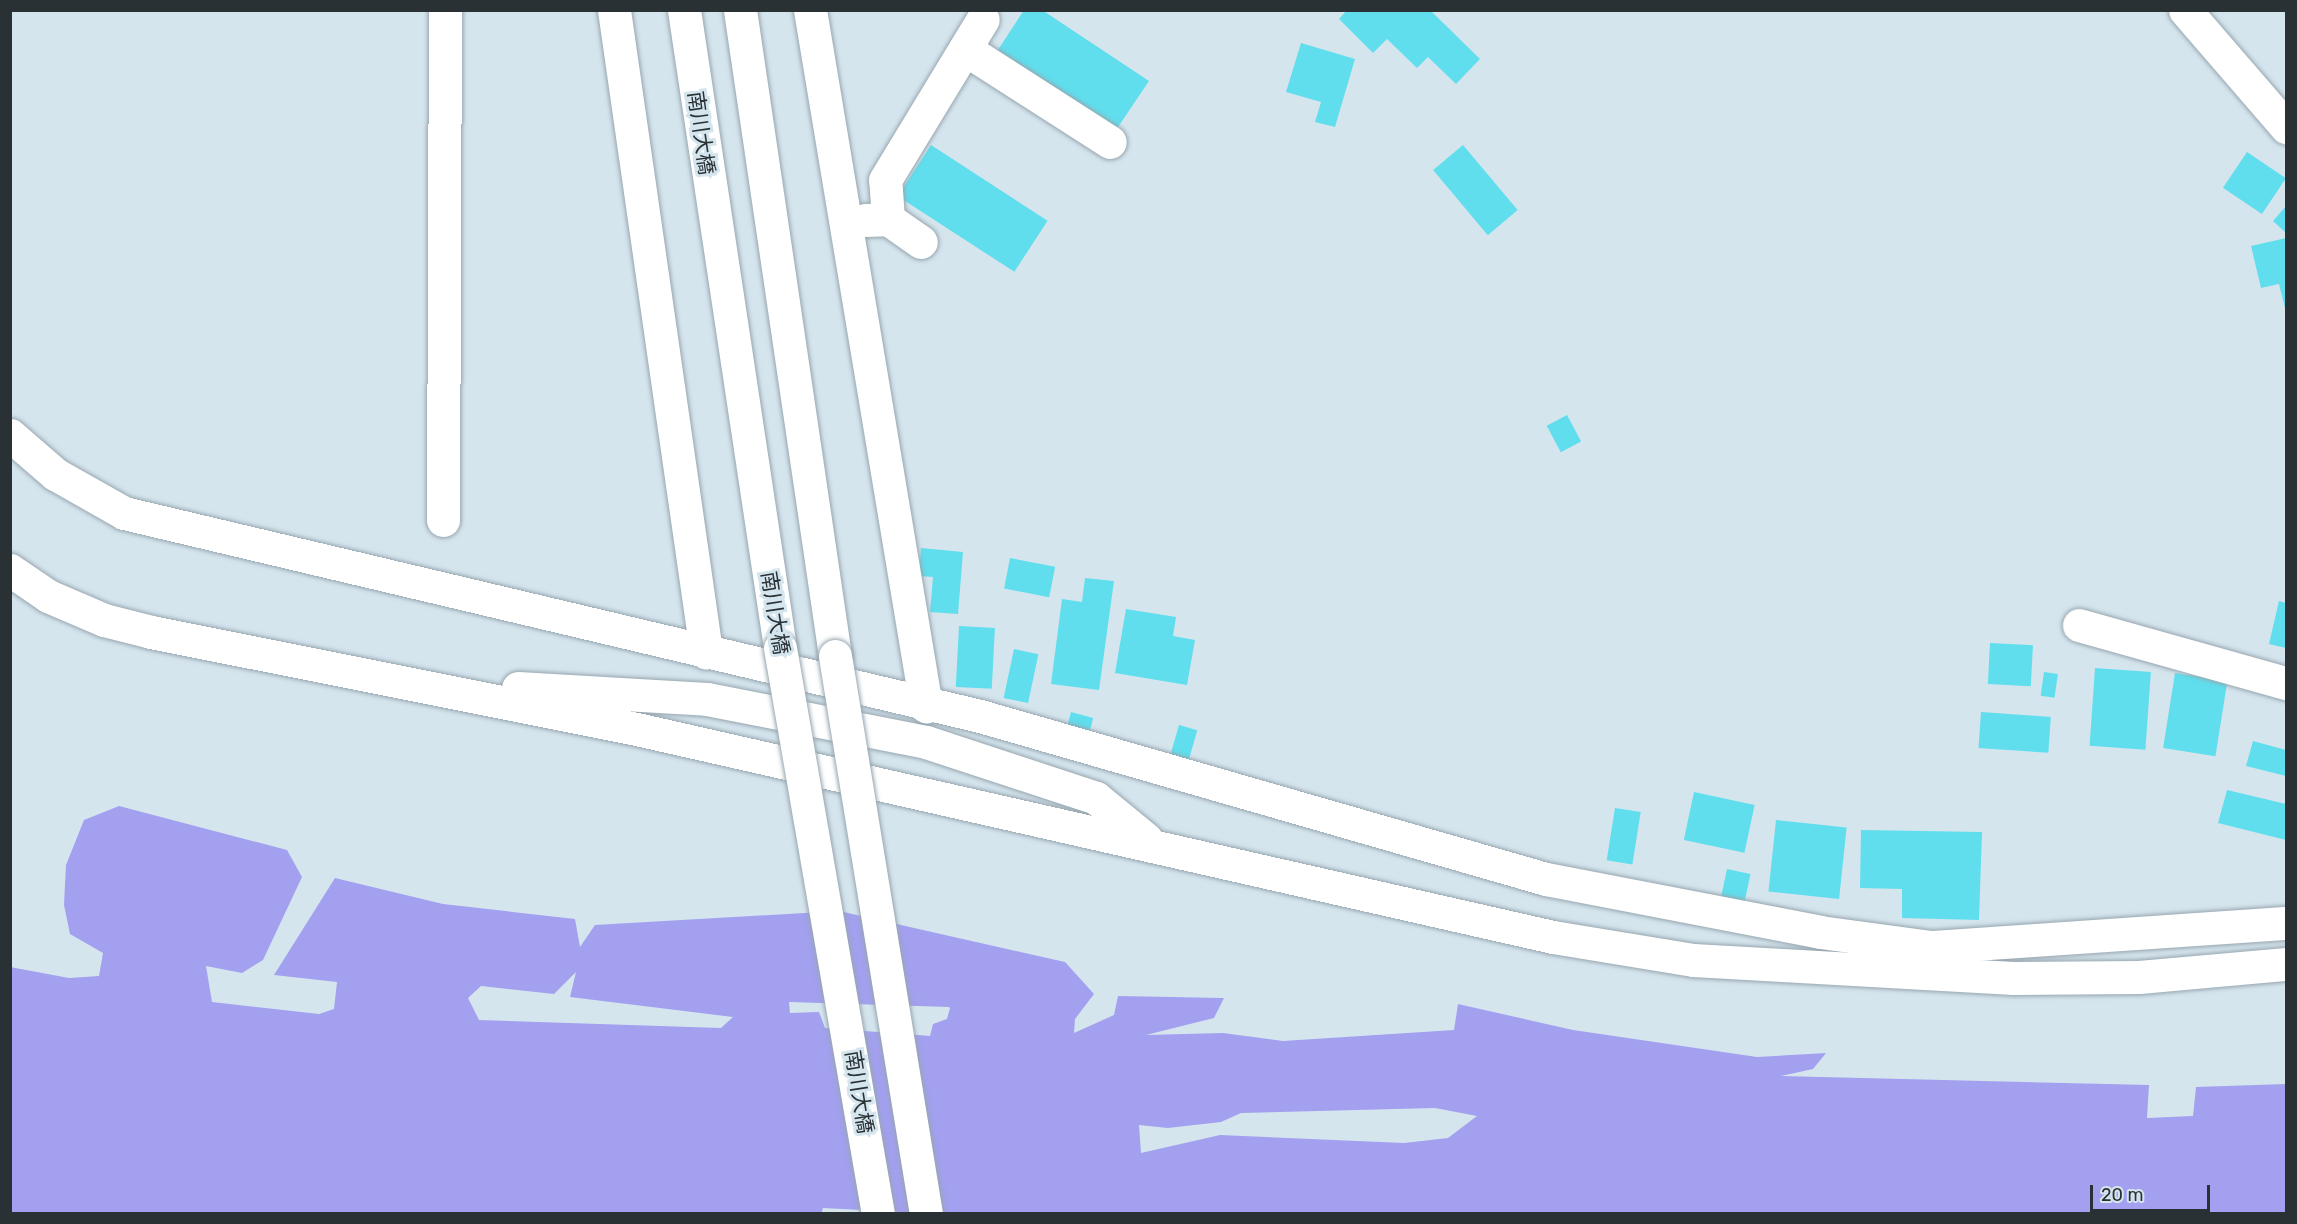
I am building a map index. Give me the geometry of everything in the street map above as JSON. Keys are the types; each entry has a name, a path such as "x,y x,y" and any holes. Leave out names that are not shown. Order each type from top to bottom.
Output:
{"street":[{"path":"443,520 445,10"},
{"path":"614,10 706,652"},
{"name":"南川大橋","path":"684,10 780,648 878,1214"},
{"path":"740,10 835,656 926,1214"},
{"path":"810,10 926,706"},
{"path":"2185,10 2286,127"},
{"path":"888,219 885,180 983,19"},
{"path":"965,48 1110,142"},
{"path":"845,221 888,219 921,242"},
{"path":"10,435 55,474 124,513 926,706 980,716 1546,879 1820,932 1931,947 2100,940 2286,922"},
{"path":"10,570 48,596 104,620 475,697 1151,843 1553,937 1693,960 2013,978 2139,977 2286,964"},
{"path":"2079,625 2286,683"},
{"path":"475,697 517,688 707,699 926,742 1096,798 1151,843"}],"shaded area":[{"path":"119,806 287,850 302,877 263,960 242,973 206,966 212,1002 319,1014 334,1009 337,982 274,975 335,878 443,904 575,919 580,947 595,925 839,911 1065,962 1094,994 1075,1019 1074,1033 1114,1015 1118,996 1224,998 1214,1018 1146,1035 1223,1033 1283,1041 1454,1030 1458,1004 1573,1030 1757,1057 1826,1053 1813,1069 1781,1076 2149,1085 2147,1118 2193,1116 2196,1087 2286,1084 2286,1213 940,1214 823,1208 821,1214 11,1213 10,967 69,978 99,976 103,953 70,934 64,905 66,865 84,820","holes":["576,972 570,997 733,1017 721,1028 479,1020 468,998 481,986 554,994","789,1002 950,1008 947,1019 933,1024 930,1036 825,1028 819,1012 790,1013","1435,1108 1477,1116 1448,1138 1404,1143 1220,1135 1141,1153 1139,1125 1168,1128 1221,1122 1241,1113"]}],"building":[{"path":"1024,10 1042,10 1149,81 1114,133 994,56"},
{"path":"1347,10 1430,10 1480,59 1456,84 1428,57 1417,68 1387,39 1373,53 1339,19"},
{"path":"1301,43 1355,59 1335,127 1315,122 1321,102 1286,92"},
{"path":"931,145 1048,221 1014,272 898,196"},
{"path":"1463,145 1518,210 1488,235 1433,170"},
{"path":"2247,152 2286,178 2262,214 2223,188"},
{"path":"2286,206 2286,233 2273,221"},
{"path":"2286,238 2286,312 2279,284 2261,288 2251,246"},
{"path":"1567,415 1581,441 1561,452 1547,426"},
{"path":"921,548 963,552 958,614 930,612 933,577 919,576"},
{"path":"1010,558 1055,567 1049,597 1004,588"},
{"path":"1085,578 1114,581 1099,690 1051,684 1062,599 1082,602"},
{"path":"2279,601 2286,603 2286,648 2269,644"},
{"path":"1126,609 1176,617 1173,636 1195,640 1187,685 1115,673"},
{"path":"959,626 995,628 992,689 956,687"},
{"path":"1990,643 2033,645 2031,686 1988,684"},
{"path":"1014,649 1038,654 1028,703 1004,698"},
{"path":"2095,668 2151,672 2145,750 2090,746"},
{"path":"2044,672 2058,674 2055,698 2041,696"},
{"path":"2175,673 2227,681 2215,756 2163,748"},
{"path":"1071,712 1093,718 1089,733 1067,727"},
{"path":"1981,712 2051,717 2048,753 1978,748"},
{"path":"1179,725 1197,730 1187,765 1169,760"},
{"path":"2253,741 2286,750 2286,776 2246,766"},
{"path":"2227,790 2286,804 2286,840 2218,823"},
{"path":"1694,792 1755,805 1744,853 1684,840"},
{"path":"1615,808 1641,812 1632,864 1607,860"},
{"path":"1776,820 1847,827 1839,899 1768,892"},
{"path":"1861,830 1982,832 1979,920 1902,918 1902,889 1860,888"},
{"path":"1727,869 1750,874 1745,901 1721,896"}]}
